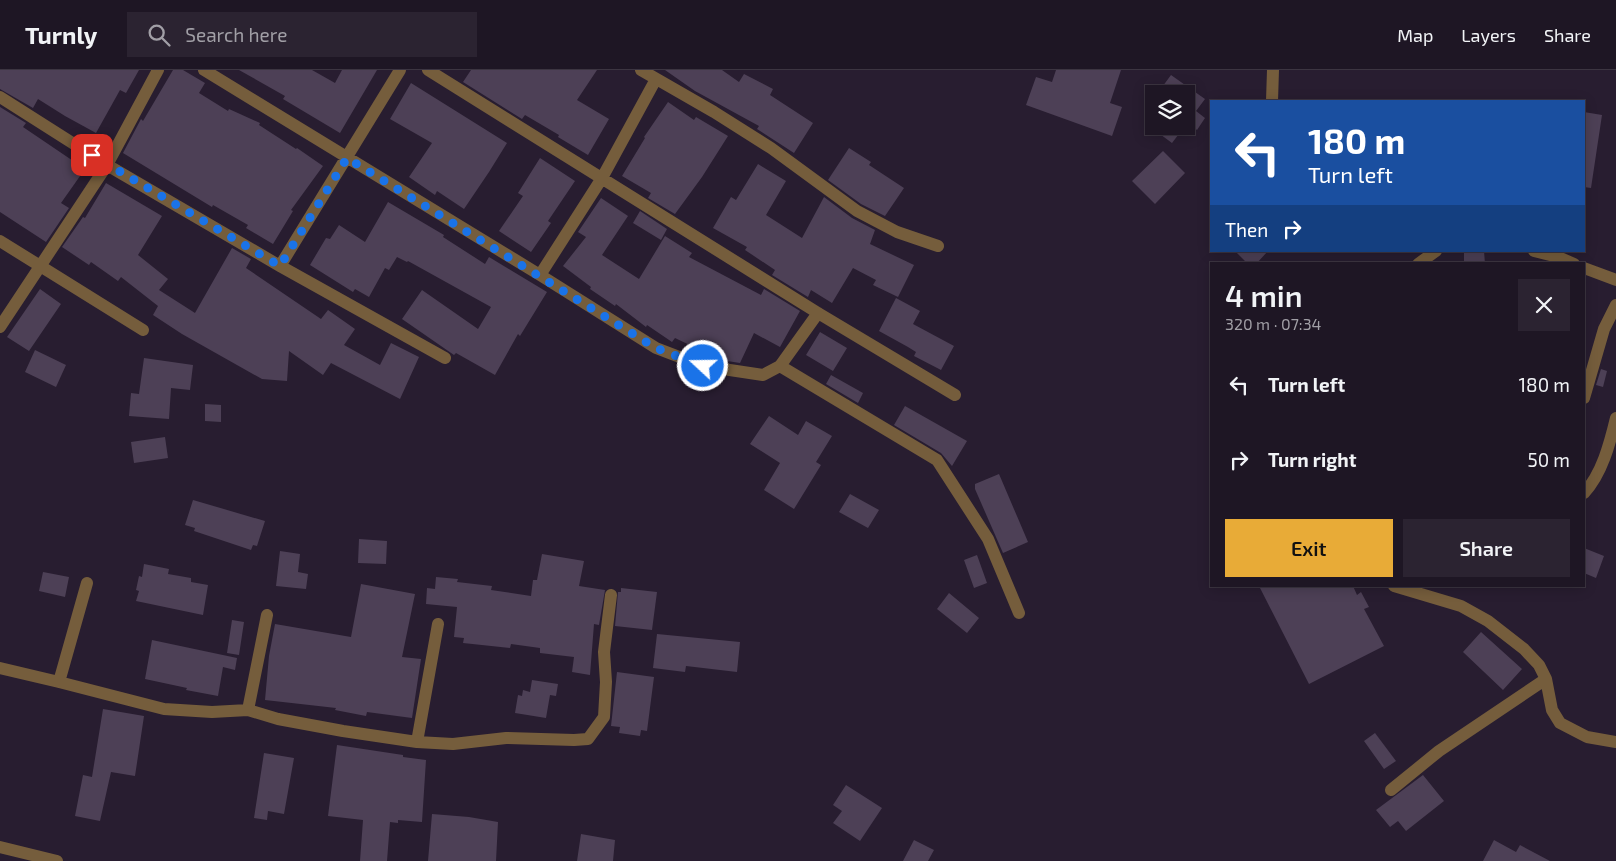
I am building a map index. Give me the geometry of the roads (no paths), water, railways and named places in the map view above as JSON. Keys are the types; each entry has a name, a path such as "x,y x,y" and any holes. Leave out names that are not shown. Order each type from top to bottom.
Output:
{"street":[{"path":"0,327 108,165 158,70"},
{"path":"204,70 656,348 703,366 762,375 780,366 818,312"},
{"path":"280,266 400,70"},
{"path":"428,70 955,395"},
{"path":"641,70 714,112 771,148 857,211 897,232 938,246"},
{"path":"1272,100 1273,70"},
{"path":"540,275 602,178 656,79"},
{"path":"0,98 108,165 280,266 445,358"},
{"path":"0,241 143,330"},
{"path":"1421,262 1435,252"},
{"path":"1538,252 1569,262"},
{"path":"1585,268 1616,280"},
{"path":"1585,395 1604,329 1616,305"},
{"path":"780,366 937,460 988,539 1019,613"},
{"path":"1585,493 1601,466 1616,418"},
{"path":"59,682 87,583"},
{"path":"1398,587 1461,606 1488,622 1524,649 1539,665 1546,679 1552,710 1560,723 1587,738 1616,742"},
{"path":"0,668 164,709 212,712 248,710 278,719 417,742 453,744 506,738 588,739 604,717 606,682 604,652 612,595"},
{"path":"248,710 266,615"},
{"path":"417,742 438,624"},
{"path":"1391,790 1439,751 1546,679"},
{"path":"0,846 57,861"}]}
